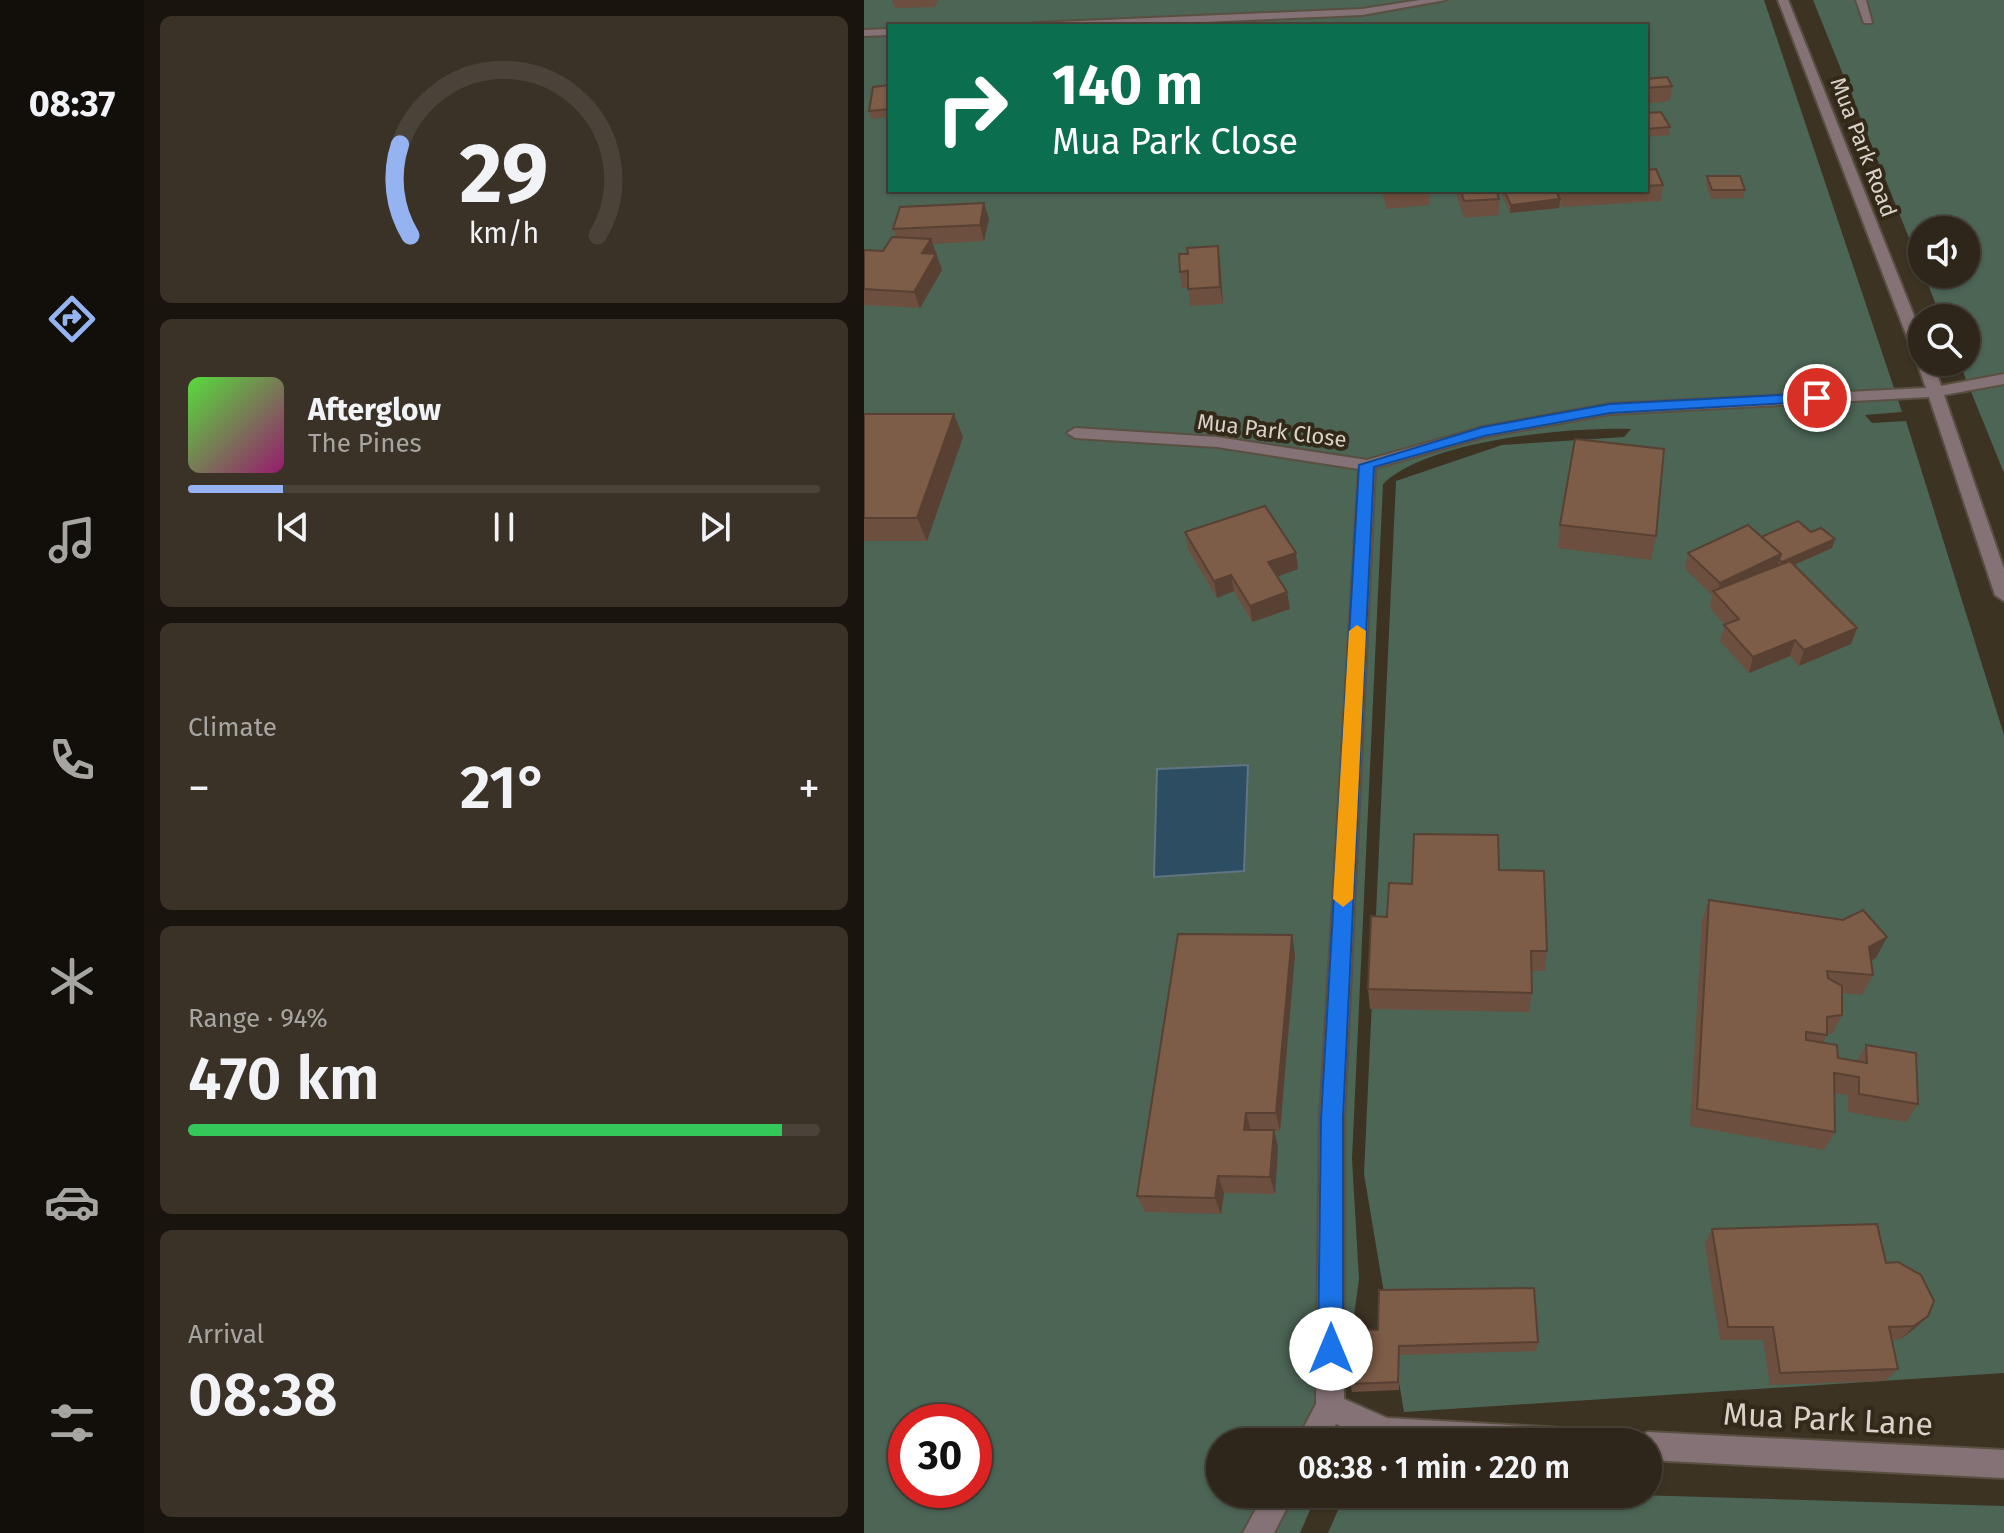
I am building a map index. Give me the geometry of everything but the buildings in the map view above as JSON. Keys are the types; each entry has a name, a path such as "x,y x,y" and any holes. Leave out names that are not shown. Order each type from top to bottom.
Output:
{"street":[{"path":"1081,24 1362,12 1441,0"},
{"name":"Mua Park Road","path":"1783,0 1908,319"},
{"path":"1861,0 1868,21"},
{"path":"864,33 888,32"},
{"path":"1930,376 2004,595"},
{"name":"Mua Park Close","path":"1075,433 1217,442 1367,465 1483,432 1610,409 1936,392 2004,379"},
{"path":"1318,1428 1330,1407 1332,1118 1367,465"},
{"path":"1330,1407 1377,1428"},
{"name":"Mua Park Lane","path":"1662,1447 2004,1464"},
{"path":"1258,1533 1272,1508"}],"green space":[{"path":"864,0 1764,0 1902,412 1865,415 1872,423 1906,421 2004,735 2004,1373 1404,1412 1364,1174 1396,481 1502,445 1624,437 1631,429 1572,431 1501,439 1432,457 1404,469 1383,484 1352,1159 1359,1279 1339,1428 1206,1428 1206,1508 1311,1508 1300,1533 864,1533"},
{"path":"1813,0 2004,0 2004,473 1965,376 1980,376 1980,304 1936,304 1929,288 1980,288 1980,216 1908,216 1908,235"},
{"path":"1662,1496 2004,1506 2004,1533 1328,1533 1339,1508 1662,1508"}],"water":[{"path":"1248,765 1244,871 1154,877 1157,769"}],"slow traffic":[{"path":"1343,899 1357,631"}],"route":[{"path":"1331,1349 1332,1118 1367,465 1483,432 1610,409 1817,398"}]}
